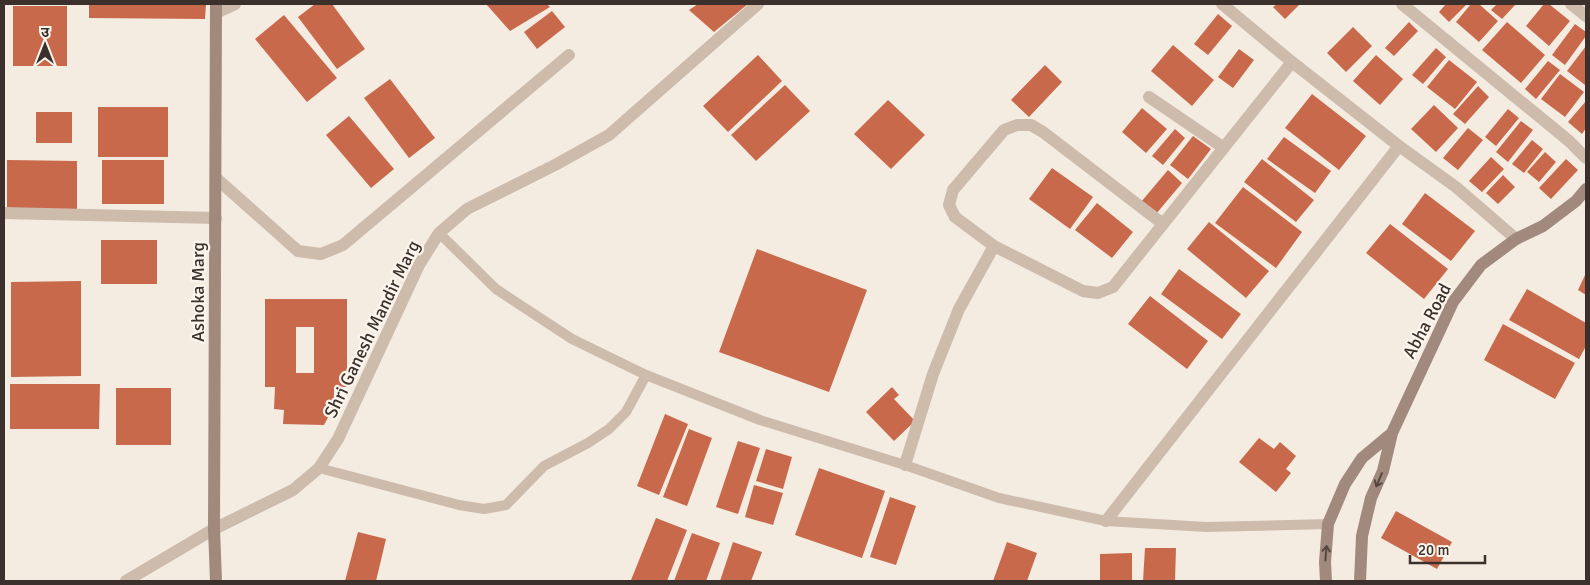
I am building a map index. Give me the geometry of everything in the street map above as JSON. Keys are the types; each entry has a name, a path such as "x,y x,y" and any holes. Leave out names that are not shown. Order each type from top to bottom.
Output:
{"street":[{"path":"216,8 235,4"},
{"name":"Shri Ganesh Mandir Marg","path":"126,581 214,529 293,490 319,468 338,439 419,265 439,233 467,210 555,166 609,135 758,4"},
{"path":"1222,4 1292,62 1456,188 1516,239"},
{"path":"1402,4 1569,141 1586,158"},
{"path":"1571,4 1586,16"},
{"name":"Ashoka Marg","path":"216,8 214,529 216,581"},
{"path":"216,178 298,251 321,254 343,245 569,55"},
{"path":"1163,224 1044,132 1031,125 1017,125 1004,130 952,190 948,205 955,217 994,246 1083,291 1098,293 1113,288 1292,62"},
{"path":"1149,97 1224,148"},
{"path":"1106,521 1399,146"},
{"name":"Abha Road","path":"1360,581 1362,536 1371,498 1383,471 1392,433 1453,302 1481,266 1516,239 1543,226 1576,201 1586,189"},
{"path":"4,213 216,218"},
{"path":"905,465 940,355 959,310 994,246"},
{"name":"Abha Road","path":"1326,581 1325,562 1328,524 1345,484 1362,458 1392,433"}],"lane":[{"path":"439,233 496,289 572,338 646,375 760,420 905,465 1000,498 1106,521 1206,527 1328,524"},
{"path":"319,468 459,505 484,509 506,505 544,466 566,453 588,444 609,429 626,412 646,375"}],"building":[{"path":"89,4 206,4 205,19 89,18"},
{"path":"315,4 332,4 365,49 337,69 298,17"},
{"path":"486,4 547,4 550,7 510,31"},
{"path":"698,4 748,4 714,32 689,10"},
{"path":"1277,4 1300,4 1285,19 1273,7"},
{"path":"1446,4 1467,4 1449,22 1439,12"},
{"path":"1471,4 1479,4 1498,21 1479,42 1456,22"},
{"path":"1497,4 1516,4 1502,19 1491,10"},
{"path":"1544,4 1549,4 1570,21 1549,46 1526,26"},
{"path":"13,6 67,6 67,66 13,66"},
{"path":"552,11 565,27 537,49 524,32"},
{"path":"1218,14 1232,26 1208,55 1194,44"},
{"path":"284,15 337,78 307,102 255,39"},
{"path":"1409,22 1418,31 1394,56 1385,48"},
{"path":"1507,22 1545,55 1521,83 1482,50"},
{"path":"1575,24 1586,32 1586,36 1565,65 1552,55"},
{"path":"1353,27 1372,46 1346,72 1327,53"},
{"path":"1173,45 1214,80 1192,106 1151,71"},
{"path":"1586,46 1586,83 1585,85 1567,71"},
{"path":"1436,48 1446,57 1423,84 1412,75"},
{"path":"1239,49 1254,60 1233,88 1218,77"},
{"path":"758,55 782,81 728,132 703,106"},
{"path":"1376,55 1403,79 1380,105 1353,81"},
{"path":"1449,60 1477,82 1455,109 1427,87"},
{"path":"1548,61 1560,70 1536,99 1525,89"},
{"path":"1045,65 1062,82 1029,117 1011,100"},
{"path":"1560,74 1584,92 1565,117 1541,99"},
{"path":"390,79 435,138 409,158 364,98"},
{"path":"785,85 810,111 756,161 731,135"},
{"path":"1478,86 1489,97 1465,124 1453,114"},
{"path":"1312,94 1366,136 1339,170 1285,128"},
{"path":"888,100 925,135 891,169 854,134"},
{"path":"1586,101 1586,128 1582,134 1568,122"},
{"path":"1434,105 1458,128 1436,152 1411,129"},
{"path":"98,107 168,107 168,157 98,157"},
{"path":"1142,108 1167,129 1146,153 1122,132"},
{"path":"1508,109 1519,118 1496,146 1485,137"},
{"path":"36,112 72,112 72,143 36,143"},
{"path":"349,116 394,169 371,188 326,135"},
{"path":"1521,121 1533,130 1508,162 1496,152"},
{"path":"1468,128 1483,140 1458,170 1443,158"},
{"path":"1175,129 1185,138 1163,165 1152,156"},
{"path":"1193,136 1211,149 1188,179 1170,165"},
{"path":"1284,137 1331,171 1315,193 1267,159"},
{"path":"1532,140 1543,149 1524,173 1512,164"},
{"path":"1545,152 1556,162 1539,182 1527,172"},
{"path":"1491,157 1504,169 1482,192 1469,181"},
{"path":"1262,159 1314,200 1296,222 1244,182"},
{"path":"1566,159 1578,170 1551,199 1539,188"},
{"path":"7,160 77,161 77,210 7,210"},
{"path":"102,160 164,160 164,204 102,204"},
{"path":"1052,168 1093,197 1070,229 1029,199"},
{"path":"1168,170 1182,183 1156,214 1141,202"},
{"path":"1503,175 1515,187 1498,204 1486,193"},
{"path":"1243,187 1302,232 1276,268 1215,223"},
{"path":"1425,193 1475,231 1451,261 1402,224"},
{"path":"1097,203 1133,232 1112,258 1075,230"},
{"path":"1209,222 1269,271 1246,298 1187,249"},
{"path":"1390,224 1448,269 1424,299 1366,253"},
{"path":"101,240 157,240 157,284 101,284"},
{"path":"757,249 867,290 829,392 719,352"},
{"path":"1179,269 1241,314 1222,339 1161,294"},
{"path":"1586,273 1586,295 1578,290"},
{"path":"81,281 81,376 11,377 11,282"},
{"path":"1527,289 1586,323 1586,346 1579,359 1509,320"},
{"path":"1150,296 1208,341 1187,369 1128,324"},
{"path":"265,299 347,299 347,387 334,387 334,406 324,425 283,424 284,410 274,409 275,387 265,387","holes":["296,327 314,327 314,373 296,373"]},
{"path":"1503,324 1575,363 1555,399 1484,360"},
{"path":"10,384 100,384 99,429 10,429"},
{"path":"892,387 899,395 894,399 915,421 894,441 866,412"},
{"path":"116,388 171,388 171,445 116,445"},
{"path":"665,414 688,424 659,495 637,486"},
{"path":"689,429 712,438 687,506 663,497"},
{"path":"1259,438 1274,449 1280,442 1296,456 1286,469 1291,473 1276,492 1239,462"},
{"path":"738,441 760,448 738,514 716,507"},
{"path":"766,449 792,457 783,489 756,481"},
{"path":"819,468 885,491 862,558 795,535"},
{"path":"754,485 783,493 773,525 745,517"},
{"path":"890,497 916,506 896,565 870,557"},
{"path":"1396,511 1452,542 1437,569 1381,538"},
{"path":"656,518 687,530 667,581 631,580"},
{"path":"358,532 386,539 376,581 345,581"},
{"path":"692,533 720,543 706,581 674,581"},
{"path":"733,542 762,552 751,581 720,581"},
{"path":"1007,542 1037,553 1027,581 993,581"},
{"path":"1145,548 1176,548 1175,581 1143,581"},
{"path":"1132,553 1132,581 1100,581 1100,554"}]}
